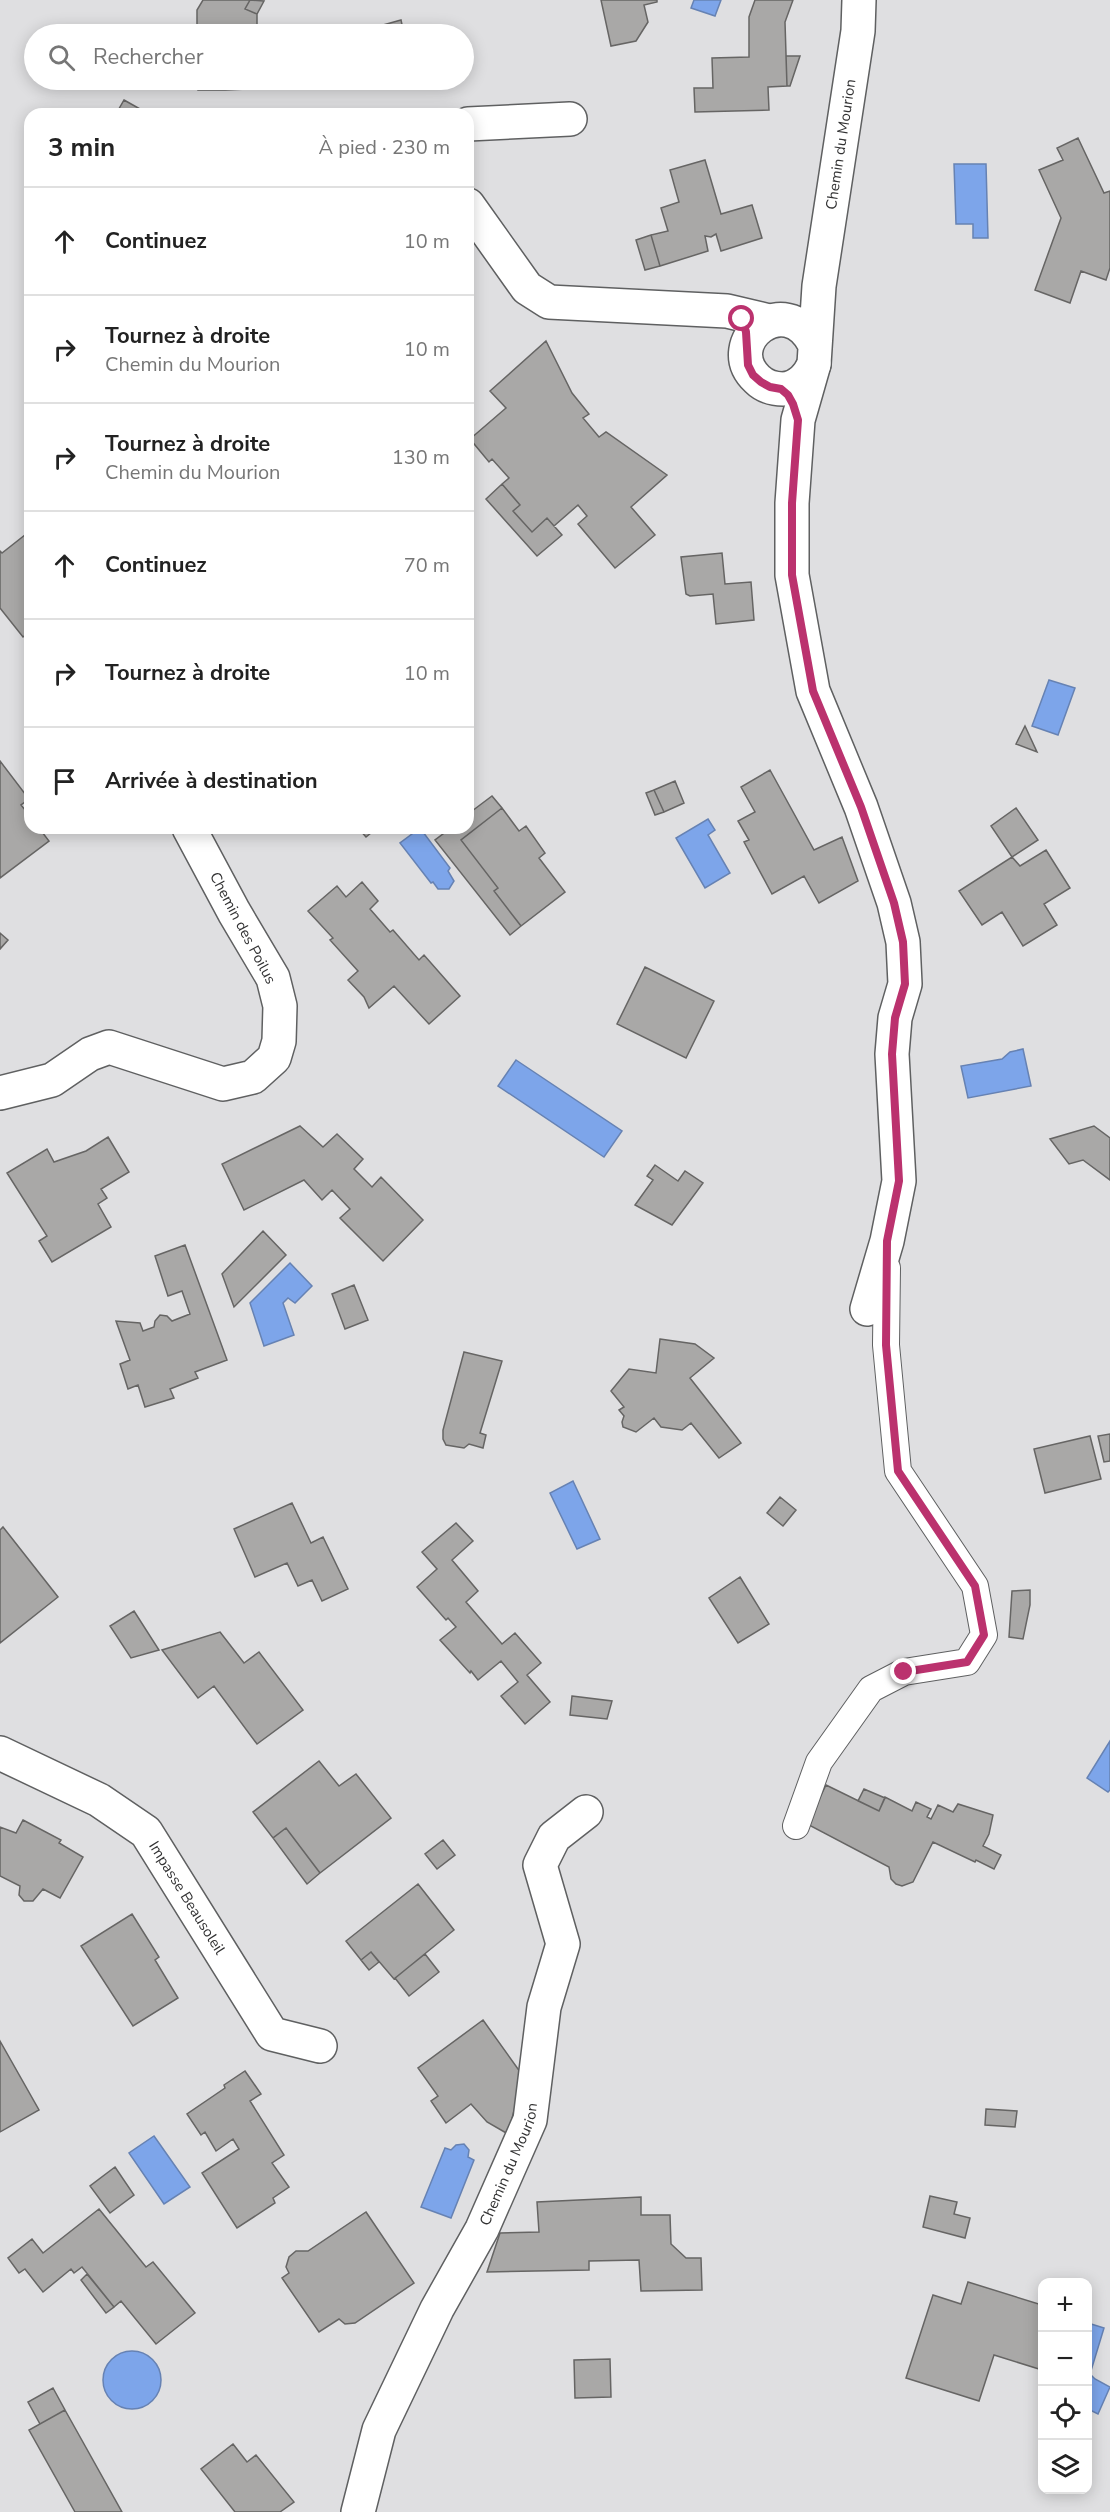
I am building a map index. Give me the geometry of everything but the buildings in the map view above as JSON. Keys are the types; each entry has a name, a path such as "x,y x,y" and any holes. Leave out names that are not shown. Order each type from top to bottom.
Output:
{"street":[{"name":"Chemin du Mourion","path":"859,0 858,31 819,286 814,354 798,420 792,503 792,575 813,691 861,807 894,903 903,942 905,984 895,1018 892,1054 899,1181 887,1241 867,1309"},
{"path":"474,124 570,119"},
{"path":"474,213 527,288 549,302 727,311 759,324 801,326 808,333 814,354 809,374 801,382 781,389 770,387 753,375 748,365 759,324"},
{"name":"Chemin du Mourion","path":"759,324 803,309 813,301 819,286"},
{"path":"781,389 793,404 798,420"},
{"name":"Chemin des Poilus","path":"1,1091 52,1080 90,1054 110,1047 223,1084 253,1077 274,1058 279,1041 280,1006 273,978 192,834"},
{"name":"Impasse Beausoleil","path":"0,1753 99,1800 146,1832 272,2034 320,2046"},
{"name":"Chemin du Mourion","path":"358,2512 379,2430 437,2308 482,2229 530,2120 544,2007 563,1944 540,1864 554,1838 586,1812"}],"lane":[{"path":"796,1826 819,1762 871,1689 904,1672 967,1662 984,1635 975,1586 898,1471 886,1345 887,1241"}],"water":[{"path":"694,0 721,0 715,16 691,8"},
{"path":"954,164 986,164 988,238 973,238 973,224 956,224"},
{"path":"1049,680 1075,688 1058,735 1032,726"},
{"path":"708,819 715,830 708,835 730,873 705,888 676,838"},
{"path":"412,834 424,834 450,868 448,871 454,881 449,889 438,889 433,882 431,883 400,843"},
{"path":"1023,1049 1031,1086 968,1098 961,1066 1002,1059 1010,1052"},
{"path":"516,1060 622,1131 604,1157 498,1086"},
{"path":"290,1263 312,1286 295,1303 288,1298 283,1303 294,1335 264,1346 250,1303"},
{"path":"573,1481 600,1539 577,1549 550,1493"},
{"path":"1110,1741 1110,1790 1108,1792 1087,1778"},
{"path":"154,2136 190,2187 164,2204 129,2153"},
{"path":"464,2144 469,2150 468,2157 474,2160 451,2218 421,2207 445,2148 451,2150 456,2145"},
{"path":"1092,2324 1104,2328 1092,2367"},
{"path":"132,2351 148,2356 156,2364 161,2380 156,2396 148,2404 132,2409 116,2404 108,2396 103,2380 108,2364 116,2356"},
{"path":"1092,2376 1110,2387 1098,2414 1092,2411"}],"route":[{"path":"742,319 746,332 748,365 753,375 761,382 781,389 788,395 798,420 792,503 792,575 813,691 861,807 894,903 903,942 905,984 895,1018 892,1054 899,1181 887,1241 886,1345 898,1471 975,1586 984,1635 967,1662 904,1672"}]}
